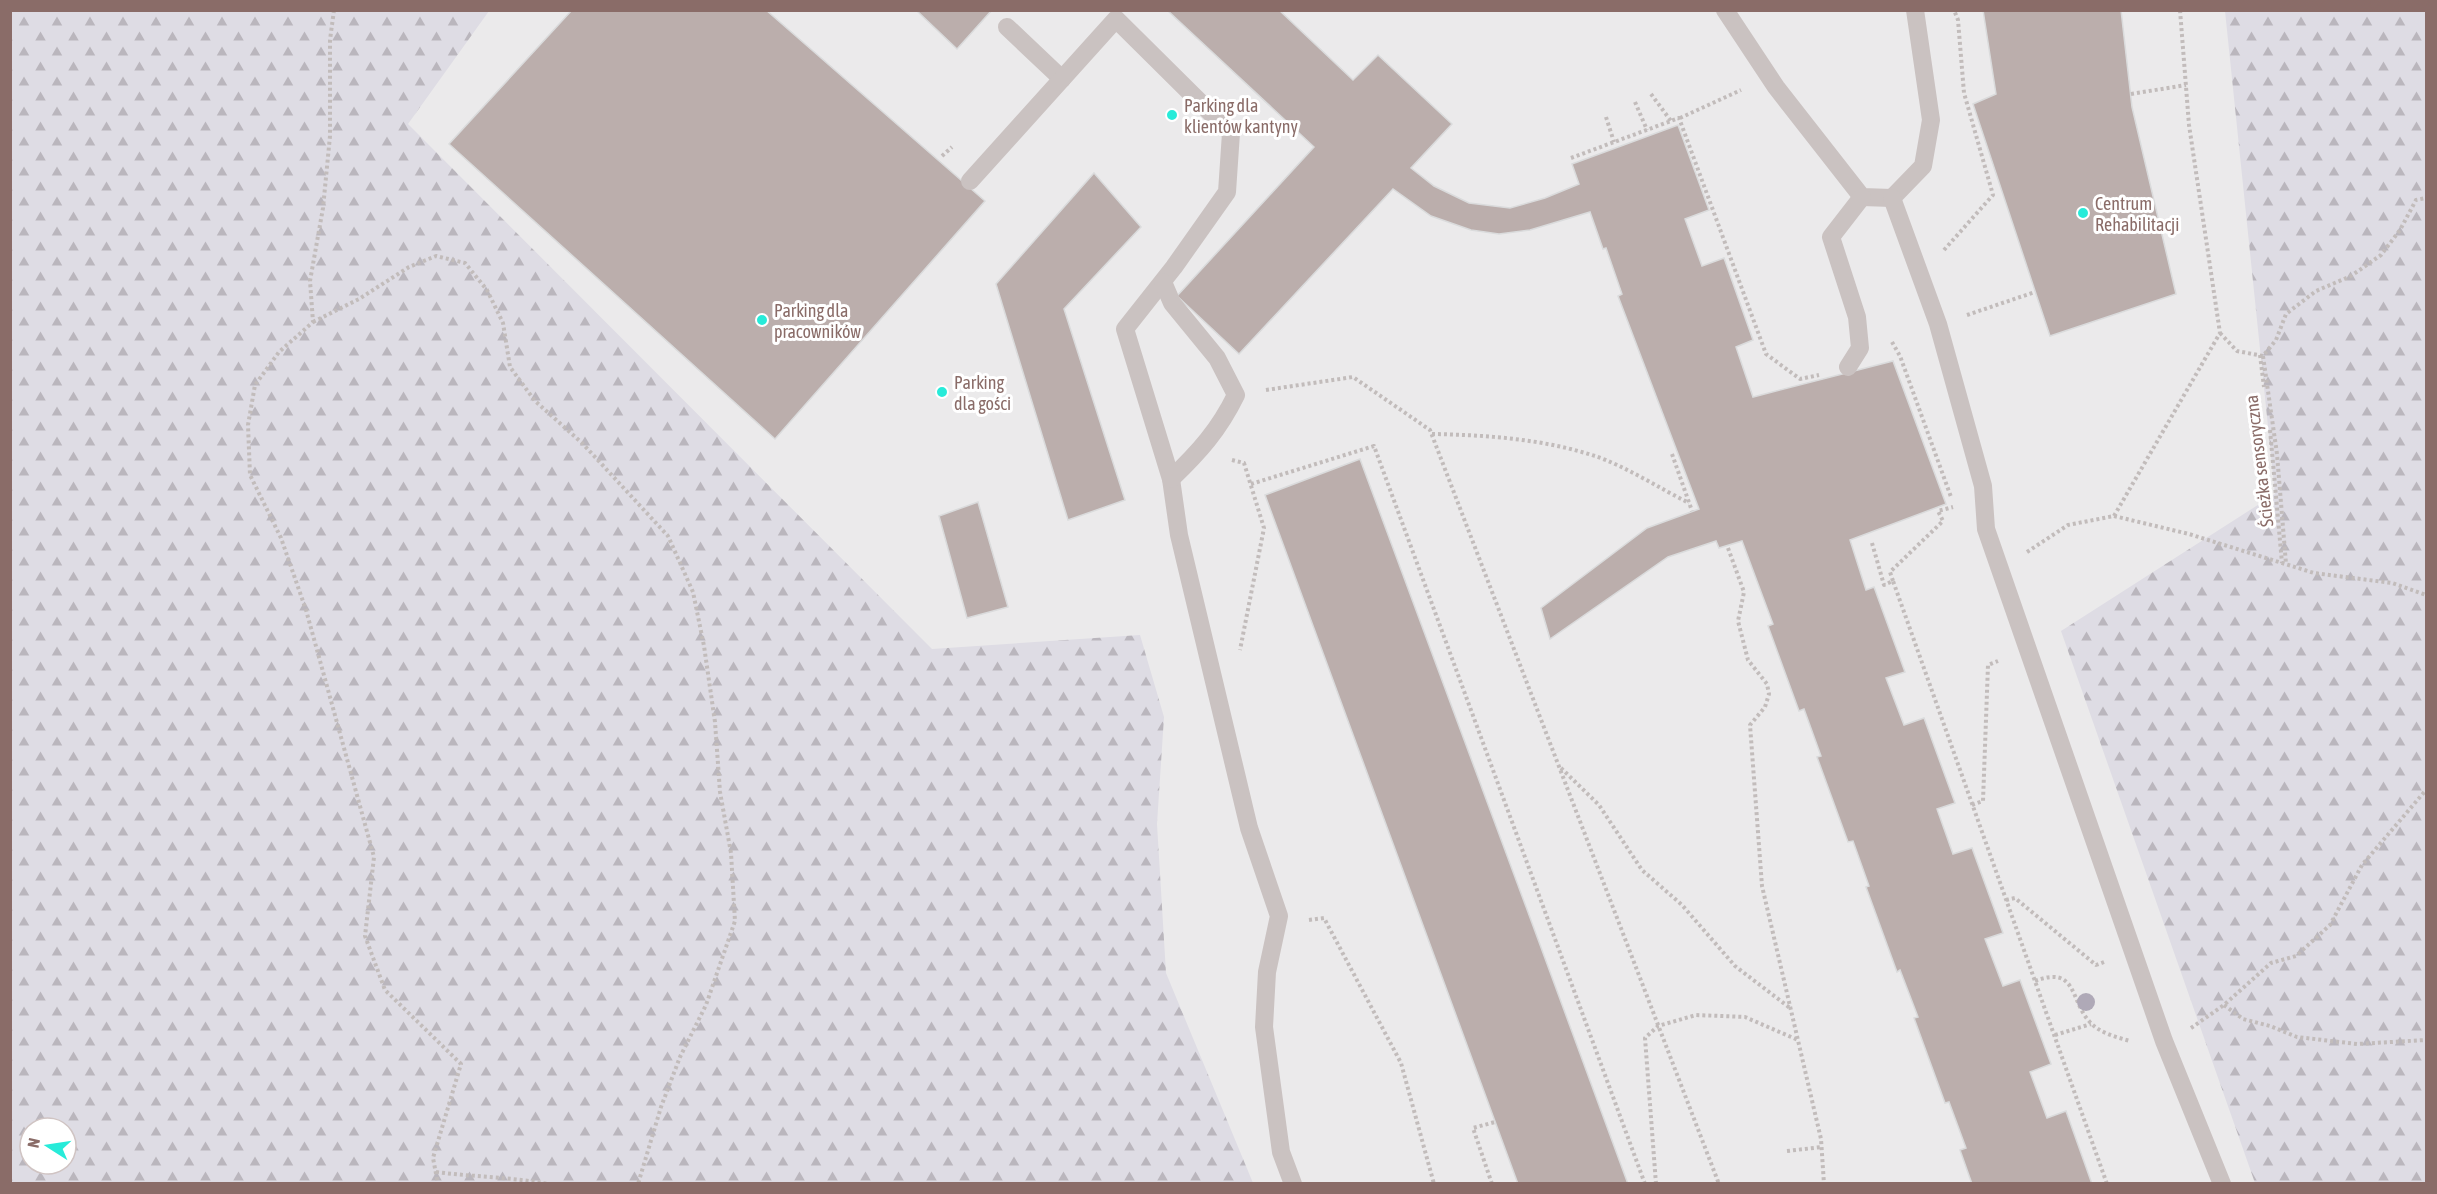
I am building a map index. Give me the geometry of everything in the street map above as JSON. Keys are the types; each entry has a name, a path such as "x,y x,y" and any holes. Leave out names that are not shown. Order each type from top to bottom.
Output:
{"lane":[{"path":"1725,10 1776,87 1862,197"},
{"path":"1862,197 1892,198 1923,165 1931,120 1915,10"},
{"path":"970,181 1062,79 1109,15 1231,134 1227,192 1163,282 1125,329 1171,479 1179,535 1242,802 1279,916 1267,972 1264,1027 1281,1152 1293,1184"},
{"path":"1007,27 1062,79"},
{"path":"1848,367 1860,348 1857,317 1831,237 1862,197"},
{"path":"1892,198 1938,324 1983,486 1986,529 2164,1041 2222,1184"},
{"path":"1163,282 1172,303 1217,358 1236,395 1226,417 1200,452 1171,479"}],"path":[{"path":"313,322 310,281 323,208 329,146 330,40 334,10"},
{"path":"1942,257 1945,248 1971,222 1993,195 1964,93 1958,20 1954,10"},
{"path":"2180,10 2189,125 2220,333 2237,351 2261,356 2276,340 2286,314 2316,291 2351,276 2381,255 2400,230 2416,200 2427,198"},
{"path":"2131,94 2186,85"},
{"path":"1571,158 1679,118 1745,88"},
{"path":"1651,94 1671,121"},
{"path":"1635,102 1647,130"},
{"path":"1606,117 1614,142"},
{"path":"1679,118 1766,354 1800,379 1848,367"},
{"path":"942,156 952,147"},
{"path":"438,1184 433,1158 461,1064 385,990 365,936 374,858 306,609 281,538 250,475 248,425 255,385 279,352 313,322 359,299 409,267 436,256 465,263 487,290 502,323 510,367 535,401 583,444 668,536 693,592 704,645 715,722 720,792 730,853 735,921 706,1005 680,1057 638,1184"},
{"path":"1960,317 2035,292"},
{"path":"2114,516 2220,333"},
{"path":"1890,336 1900,356 1954,506 1938,511 1943,520 1890,572 2107,1184"},
{"name":"Ścieżka sensoryczna","path":"2261,356 2274,454 2284,564"},
{"path":"1236,395 1353,377 1432,434 1719,1184"},
{"path":"1432,434 1473,434 1530,440 1596,457 1689,503"},
{"path":"1251,484 1374,446 1645,1184"},
{"path":"1672,454 1692,511"},
{"path":"1239,654 1264,528 1244,463"},
{"path":"2023,555 2068,525 2114,516 2189,534 2314,573 2392,583 2427,595"},
{"path":"1872,543 1884,585 1893,581"},
{"path":"1728,548 1744,592 1738,621 1748,660 1767,684 1769,694 1765,707 1750,724 1762,886 1822,1147 1824,1184"},
{"path":"1972,805 1983,801 1988,665 1999,660"},
{"path":"1558,765 1599,805 1642,870 1682,905 1735,966 1791,1008"},
{"path":"2189,1029 2224,1005 2271,963 2296,956 2330,925 2362,865 2427,790"},
{"path":"2006,900 2015,898 2096,965 2105,962"},
{"path":"1306,920 1324,918 1401,1063 1434,1184"},
{"path":"2035,981 2054,976 2070,983 2091,1024 2111,1036 2137,1042 2164,1041"},
{"path":"2224,1005 2243,1019 2270,1026 2297,1037 2357,1044 2427,1040"},
{"path":"1656,1184 1645,1038 1658,1026 1695,1015 1745,1017 1799,1040"},
{"path":"2055,1035 2091,1024"},
{"path":"1492,1184 1473,1128 1495,1122"},
{"path":"1786,1151 1822,1147"},
{"path":"436,1172 484,1179 519,1178 548,1184"}],"shaded area":[{"path":"63,11 2426,11 2426,1183 311,1183"}],"green space":[{"path":"10,11 489,11 408,124 932,649 1140,635 1164,717 1157,824 1166,973 1253,1183 11,1183"},
{"path":"2225,11 2426,11 2426,1183 2255,1183 2061,631 2275,494"}],"building":[{"name":"Parking dla pracowników","path":"572,10 766,10 985,201 775,439 449,144"},
{"path":"916,10 992,10 957,49"},
{"path":"1167,10 1279,10 1353,80 1378,55 1452,124 1411,168 1434,186 1469,203 1510,208 1545,198 1579,184 1572,164 1678,125 1709,210 1685,219 1702,266 1724,258 1753,340 1736,347 1753,397 1893,361 1946,504 1850,540 1866,590 1874,587 1905,672 1886,678 1904,725 1924,718 1955,803 1937,809 1953,854 1972,848 2003,933 1985,939 2003,986 2020,980 2051,1064 2030,1072 2047,1118 2066,1111 2092,1184 1972,1184 1960,1150 1966,1148 1949,1102 1945,1103 1914,1018 1918,1017 1900,970 1897,972 1866,887 1869,886 1853,841 1848,842 1817,757 1821,756 1804,709 1799,711 1768,626 1773,624 1742,541 1719,548 1716,541 1668,557 1550,639 1541,608 1647,528 1699,509 1618,296 1622,294 1606,248 1603,249 1590,212 1530,230 1499,234 1471,230 1431,216 1393,189 1239,354 1177,296 1314,147"},
{"name":"Centrum Rehabilitacji","path":"1983,10 2121,10 2132,107 2176,294 2050,336 1973,104 1996,94"},
{"path":"1094,173 1141,227 1064,309 1125,500 1068,520 996,284"},
{"path":"1360,459 1628,1184 1518,1184 1265,495"},
{"path":"978,502 1008,607 967,618 939,516"}],"place":[{"name":"Parking dla klientów kantyny","path":"1172,115"},
{"name":"Centrum Rehabilitacji","path":"2083,213"},
{"name":"Parking dla pracowników","path":"762,320"},
{"name":"Parking dla gości","path":"942,392"}]}
